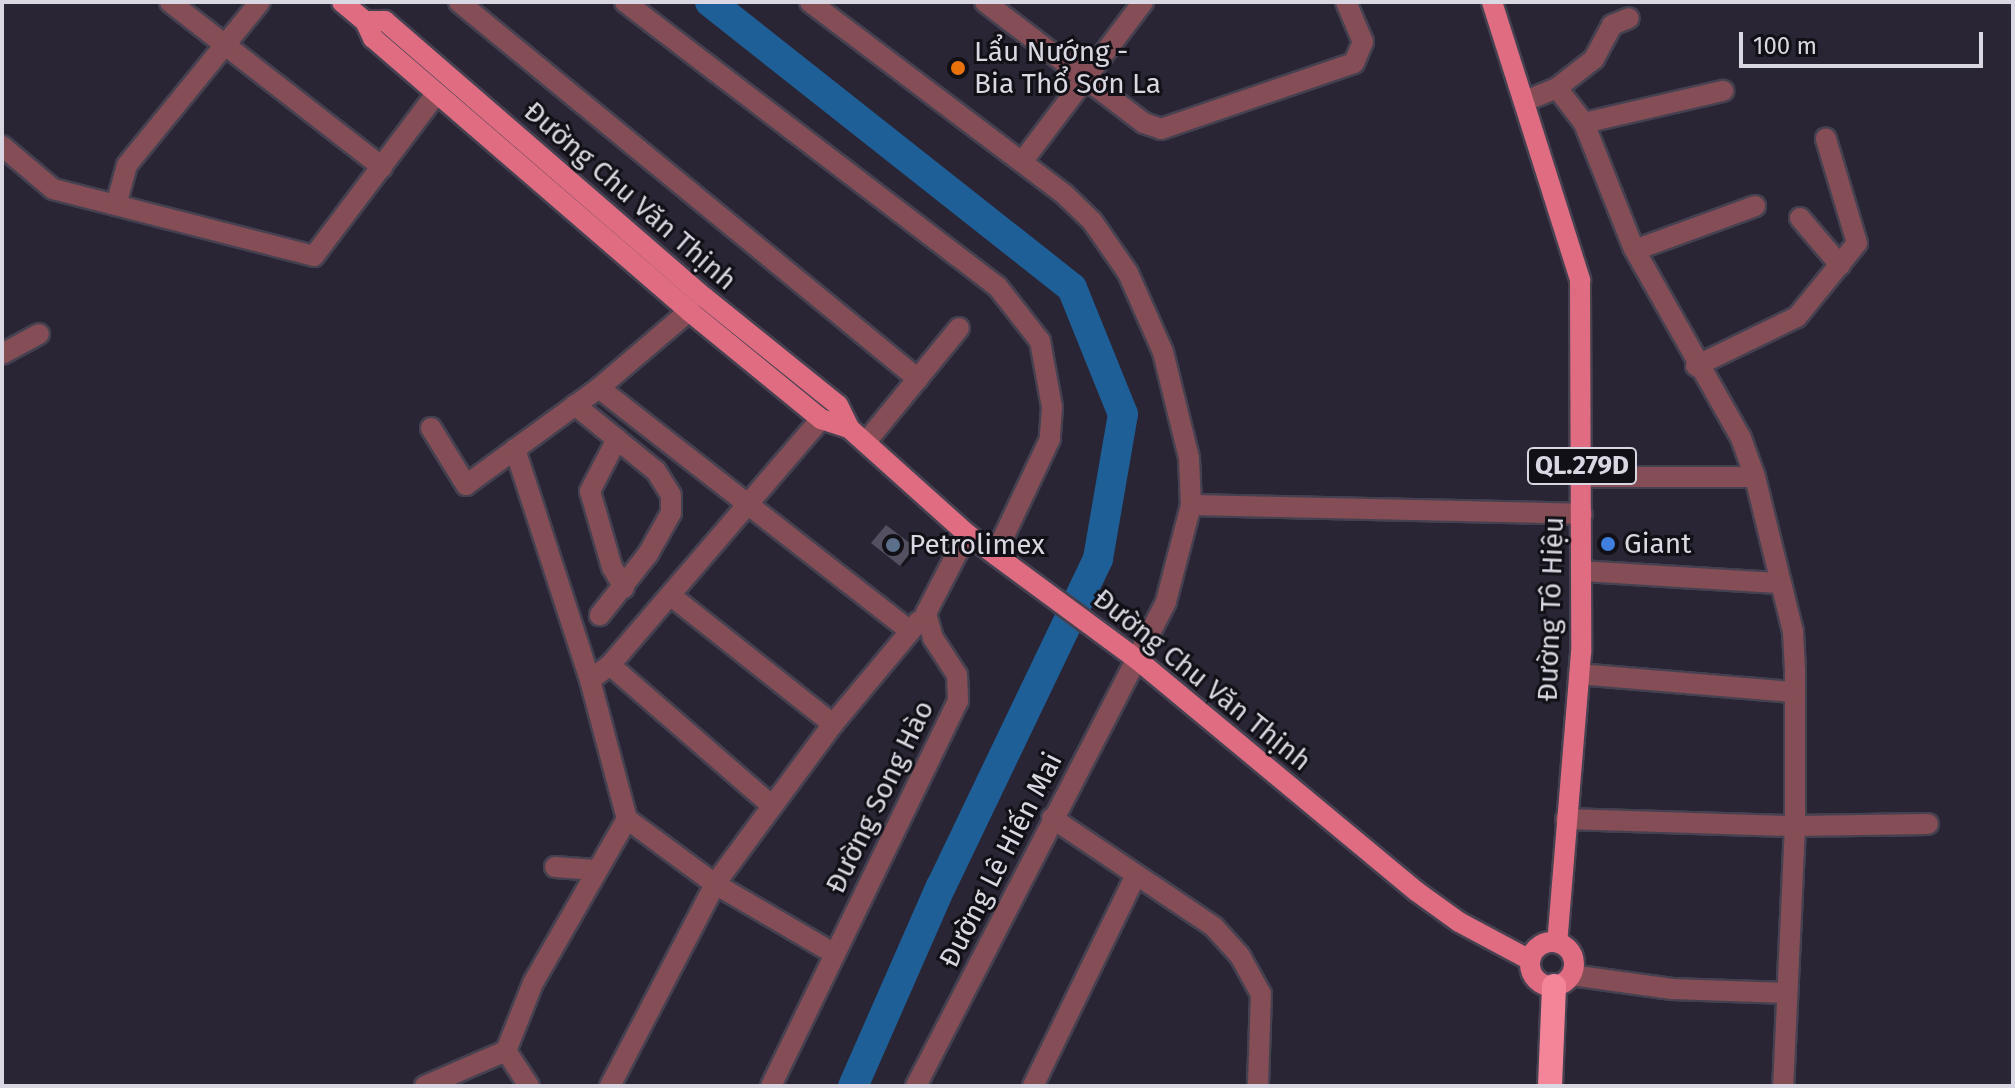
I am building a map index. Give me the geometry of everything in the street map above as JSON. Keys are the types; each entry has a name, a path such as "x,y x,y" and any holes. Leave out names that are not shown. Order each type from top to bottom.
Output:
{"highway":[{"path":"1550,1086 1563,980"}],"main road":[{"name":"Đường Chu Văn Thịnh","path":"342,2 365,21 373,38 436,94 689,311 821,419 849,428 967,534 1132,656 1416,891 1459,922 1530,960"},
{"name":"Đường Tô Hiệu","path":"1492,2 1580,280 1582,514 1579,674 1557,942"},
{"name":"Đường Chu Văn Thịnh","path":"365,21 385,21 704,297 838,405 849,428"},
{"path":"1557,942 1572,955 1563,980 1536,979 1530,960 1540,945 1557,942"}],"street":[{"path":"170,2 382,167"},
{"path":"116,205 127,165 260,2"},
{"path":"459,2 918,379"},
{"path":"625,2 997,286 1040,341 1052,407 1050,439 995,555"},
{"name":"Đường Lê Hiến Mai","path":"810,2 1022,162 1092,221 1139,297 1176,392 1189,458 1191,505 1177,572 916,1086"},
{"path":"985,2 1010,9 1085,78 1144,123 1161,129 1354,63 1363,42 1346,2"},
{"path":"1022,162 1143,2"},
{"path":"1525,101 1557,88 1594,59 1612,25 1629,18"},
{"path":"1557,88 1584,123 1635,250 1696,366 1741,438 1755,477 1793,632 1795,826 1783,1086"},
{"path":"1584,123 1723,91"},
{"path":"2,146 53,189 314,256 436,94"},
{"path":"1696,366 1797,317 1859,238 1826,139"},
{"path":"1635,250 1755,206"},
{"path":"1800,218 1840,265"},
{"path":"431,428 466,485 599,388 689,311"},
{"path":"866,442 959,328"},
{"path":"2,354 39,334"},
{"path":"599,388 910,631"},
{"path":"575,405 664,480 671,495 671,513 624,588 600,615"},
{"path":"590,680 610,665 821,419"},
{"path":"617,439 590,491 612,567 624,588"},
{"path":"515,449 590,680 627,819 715,884 835,954"},
{"path":"1582,477 1755,477"},
{"path":"1191,505 1582,514"},
{"path":"610,1086 715,884 833,724 926,613 967,534"},
{"path":"1581,571 1780,583"},
{"path":"670,595 833,724"},
{"name":"Đường Song Hào","path":"771,1086 958,701 957,675 933,638 926,613"},
{"path":"610,665 771,805"},
{"path":"1579,674 1794,692"},
{"path":"1052,818 1214,927 1240,956 1261,994 1258,1086"},
{"path":"425,1086 506,1051 533,983 595,870 627,819"},
{"path":"1566,819 1795,826 1928,824"},
{"path":"555,867 595,870"},
{"path":"1033,1086 1136,875"},
{"path":"1563,980 1672,989 1787,993"},
{"path":"506,1051 529,1086"}],"building":[{"name":"Petrolimex","path":"886,525 915,547 900,566 871,543"}],"waterway":[{"path":"710,2 1072,288 1123,414 1098,559 941,886 853,1086"}],"place":[{"name":"Lẩu Nướng - Bia Thổ Sơn La","path":"958,68"},
{"name":"Giant","path":"1608,544"},
{"name":"Petrolimex","path":"893,545"}]}
